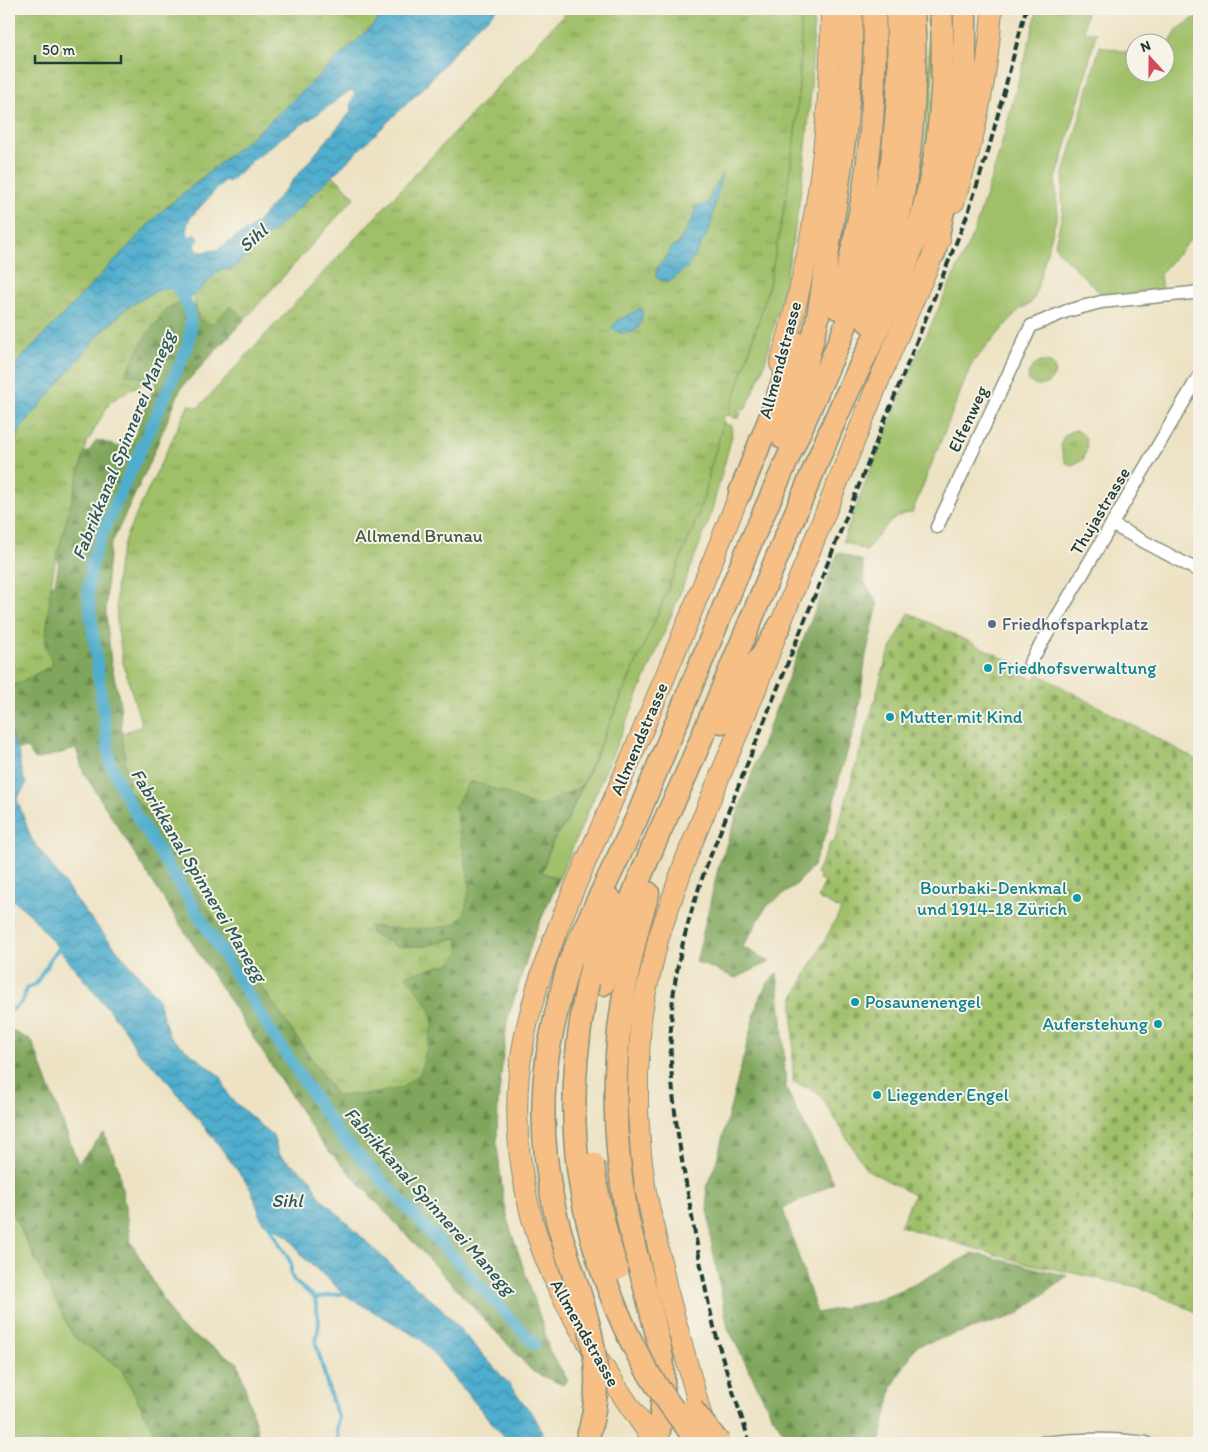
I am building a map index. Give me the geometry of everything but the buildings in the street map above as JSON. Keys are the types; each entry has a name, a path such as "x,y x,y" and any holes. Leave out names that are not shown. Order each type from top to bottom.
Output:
{"highway":[{"path":"803,424 849,267 862,206 873,111 874,9"},
{"path":"586,1443 595,1408 597,1384 596,1358 589,1322 554,1207 545,1145 546,1072 552,1030 569,963 636,820 750,544 841,338 862,281 879,224 896,129 899,66 896,9"},
{"path":"839,411 880,283 897,224 902,197 912,137 914,104 915,50 913,9"},
{"path":"595,983 616,940 648,857 691,764 839,411 878,332 918,228 932,178 939,133 944,51 941,9"},
{"path":"934,253 955,156 965,67 965,9"},
{"path":"750,544 799,389 824,284 847,120 851,66 844,10"},
{"path":"803,496 855,401 892,320 920,250 937,199 948,162 960,108"},
{"path":"740,493 798,341 830,234"},
{"path":"682,795 741,687 780,625"},
{"path":"656,1443 663,1401 664,1376 662,1359 627,1216 616,1122 616,1057 624,990 634,940 691,764"},
{"path":"636,820 600,933 595,983 589,1122 596,1186 609,1244 625,1291 651,1347 683,1397 709,1443"}],"main road":[{"path":"709,1443 675,1323 646,1192 641,1155 638,1074 642,1019 651,970 667,909 693,842 880,378 953,205 970,148 986,75 992,9"},
{"name":"Allmendstrasse","path":"656,1443 610,1377 576,1323 560,1294 542,1251 527,1200 522,1173 518,1120 519,1076 529,1018 547,957 740,493 755,450 784,350 807,256 820,172 828,86 844,10"}],"street":[{"name":"Elfenweg","path":"937,527 1031,326 1066,311 1101,302 1199,291"},
{"name":"Thujastrasse","path":"1030,663 1199,376"},
{"path":"1113,525 1199,571"},
{"path":"1042,1443 1072,1439 1142,1443"}],"green space":[{"path":"9,9 390,9 274,118 161,212 16,364 9,380"},
{"name":"Allmend Brunau","path":"569,9 801,9 800,66 793,151 770,278 739,383 728,415 724,418 696,521 653,625 582,785 539,806 529,804 504,792 470,781 455,806 470,887 464,914 456,923 438,928 401,929 369,926 371,933 398,947 425,946 457,938 460,953 451,963 406,975 429,1006 433,1023 420,1074 401,1088 372,1094 337,1096 191,884 174,840 155,822 129,790 122,733 142,726 123,663 117,624 116,586 119,560 126,536 189,404 198,408"},
{"path":"801,9 814,9 811,85 800,200 769,350 745,410 737,408 736,410 741,412 739,418 734,418 728,415 750,350 769,284 789,179 800,66"},
{"path":"927,9 934,9 931,146 910,227 921,171 926,124 929,66"},
{"path":"1038,9 1086,9 1084,31 1096,33 1055,183 1058,213 1034,298 1030,304 1020,309 972,363 912,513 904,514 891,521 866,551 843,541 918,353 974,232 998,157"},
{"path":"1194,9 1199,9 1199,230 1160,274 1162,290 1104,294 1098,291 1058,251 1055,244 1063,211 1064,174 1100,46 1126,52 1126,82 1176,82 1176,32 1196,17"},
{"path":"333,175 355,197 246,318 230,306 212,324 199,320 193,296 221,269 231,270"},
{"path":"173,288 178,292 182,302 167,308 148,333 125,374 152,380 133,388 110,402 87,443 56,558 51,586 45,645 53,665 9,688 9,457 21,428 100,334 128,307 158,290"},
{"path":"182,302 194,305 199,320 230,306 246,318 181,388 146,471 110,547 106,613 111,662 120,703 129,790 155,822 174,840 191,884 337,1096 372,1094 429,1006 405,975 451,963 457,938 425,946 398,947 371,933 369,926 401,929 470,887 455,806 470,781 504,792 529,804 564,795 582,785 567,821 552,843 542,872 559,879 535,933 507,1021 498,1103 497,1145 503,1196 510,1228 543,1326 549,1350 568,1380 563,1385 533,1372 320,1141 84,773 76,749 35,760 27,748 17,750 9,729 9,688 53,665 45,645 51,586 55,583 59,562 56,558 84,454 89,451 97,440 129,450 156,382 125,374 148,333 167,308"},
{"path":"1041,362 1050,363 1054,367 1055,373 1047,383 1041,386 1034,385 1028,379 1029,373 1035,365"},
{"path":"724,422 726,425 731,425 732,436 709,521 656,653 559,879 541,872 552,843 567,821 653,625 696,521"},
{"path":"1076,430 1084,436 1087,446 1083,460 1072,465 1066,463 1061,447 1066,434"},
{"path":"838,552 862,561 865,583 878,605 866,655 857,720 840,775 828,829 813,866 796,885 766,907 743,947 770,962 736,978 696,962 719,865 768,729"},
{"path":"909,613 1018,665 1015,670 1034,680 1038,674 1199,761 1199,1313 1138,1287 1021,1262 900,1226 914,1195 866,1169 819,1093 793,1082 793,999 841,910 818,898 825,881 819,879 820,876 816,874 831,841 834,842 887,657"},
{"path":"777,973 786,1089 834,1183 783,1209 817,1313 871,1302 911,1286 973,1253 1067,1276 1017,1315 916,1346 892,1387 880,1443 791,1443 770,1412 728,1328 711,1241 706,1187 716,1163 758,1001 766,985"},
{"path":"9,1029 32,1041 78,1163 104,1133 118,1166 131,1242 178,1326 238,1363 261,1443 160,1443 121,1368 74,1337 9,1206"},
{"path":"9,1206 74,1337 121,1368 160,1443 9,1443"}],"water":[{"name":"Sihl","path":"390,9 497,9 484,22 479,24 424,87 299,208 231,270 221,269 188,301 173,288 158,290 128,307 100,334 21,428 9,457 9,380 16,364 161,212 274,118","holes":["351,90 355,93 351,104 352,109 349,114 256,224 217,250 197,251 195,245 199,239 195,234 190,237 187,233 189,219 225,180 229,182 281,138"]},
{"path":"722,172 710,228 692,261 686,269 669,282 662,281 656,277 658,270 656,270 659,264 666,259 672,247 678,244 694,216 695,207 707,204"},
{"path":"642,308 641,323 634,331 626,334 618,332 611,327 622,318"},
{"name":"Sihl","path":"9,729 20,757 20,766 26,784 17,799 31,838 86,913 157,997 169,1036 221,1077 229,1097 273,1136 279,1155 311,1178 319,1196 396,1270 441,1308 508,1383 534,1416 548,1443 509,1443 421,1339 348,1297 303,1257 289,1237 262,1221 251,1189 215,1140 161,1073 136,1050 127,1032 30,914 9,897"}],"waterway":[{"name":"Fabrikkanal Spinnerei Manegg","path":"172,281 188,307 190,318 188,346 107,523 92,561 88,593 110,763 136,815 271,1031 337,1132 534,1344"},
{"path":"9,1012 20,1004 24,999 27,988 36,984 51,957 61,947"},
{"path":"266,1220 291,1263 291,1274 294,1281 315,1298"},
{"path":"339,1443 337,1432 338,1416 331,1398 316,1343 319,1323 315,1298 344,1293 344,1289"}],"railway":[{"path":"750,1443 727,1373 707,1297 680,1145 673,1097 671,1048 673,998 678,965 690,915 706,867 968,213 989,148 1026,9"}],"place":[{"name":"Friedhofsparkplatz","path":"992,624"},
{"name":"Friedhofsverwaltung","path":"988,668"},
{"name":"Mutter mit Kind","path":"890,717"},
{"name":"Bourbaki-Denkmal und 1914-18 Zürich","path":"1077,898"},
{"name":"Posaunenengel","path":"855,1002"},
{"name":"Auferstehung","path":"1158,1024"},
{"name":"Liegender Engel","path":"877,1095"}]}
